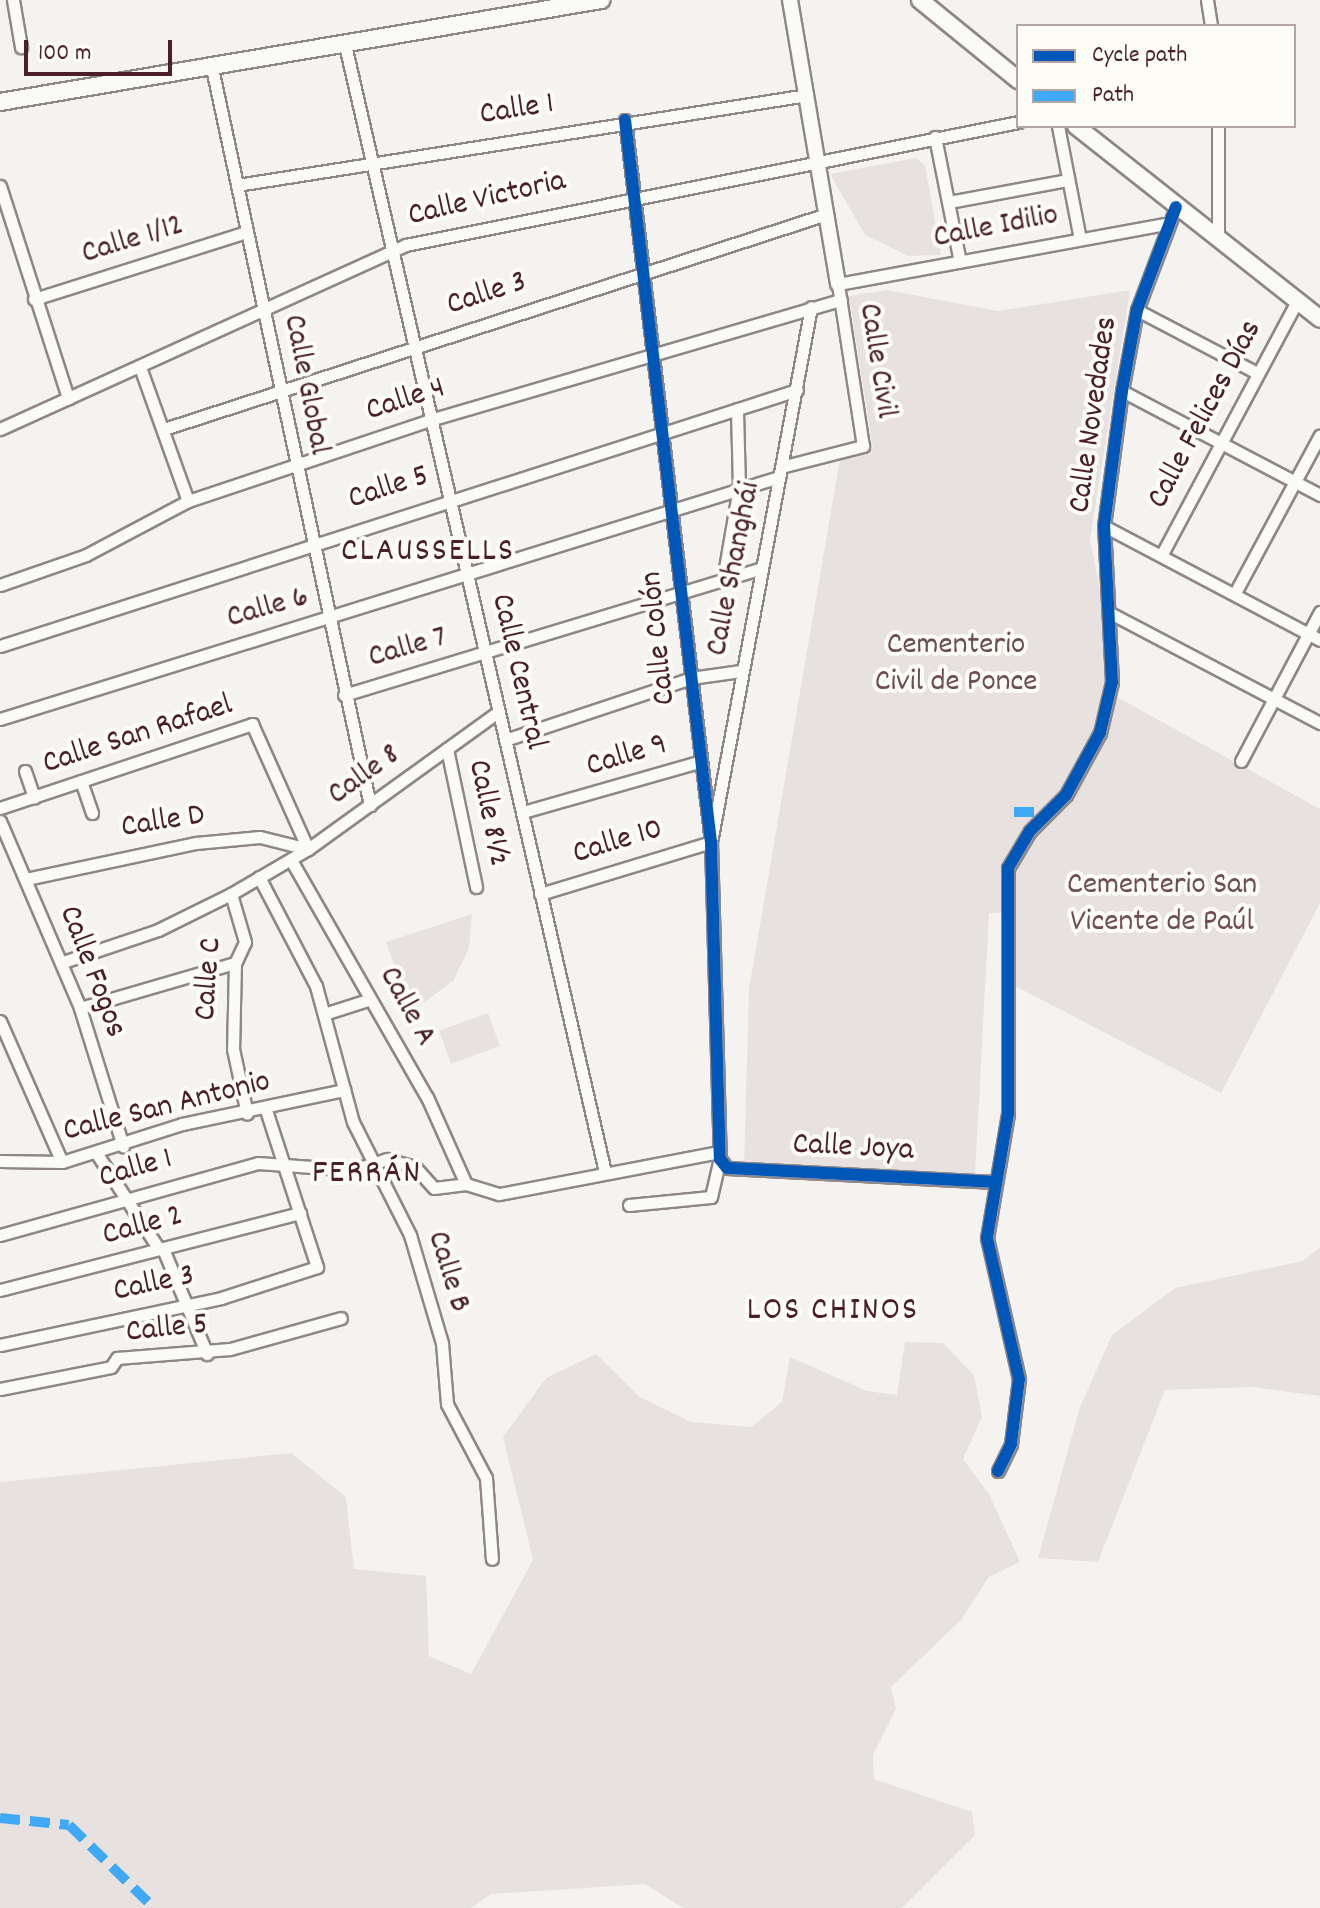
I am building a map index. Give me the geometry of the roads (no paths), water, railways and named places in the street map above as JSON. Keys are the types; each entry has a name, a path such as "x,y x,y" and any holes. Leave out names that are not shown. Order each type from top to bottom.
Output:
{"main road":[{"path":"0,102 345,45 567,3 601,0"},
{"path":"920,0 1016,78"},
{"path":"1078,128 1320,319"}],"street":[{"path":"13,0 21,47"},
{"path":"790,0 838,284"},
{"path":"1207,0 1211,24"},
{"name":"Calle Central","path":"345,45 605,1172"},
{"name":"Calle Global","path":"212,68 283,390 294,466 326,619 370,805"},
{"name":"Calle 1","path":"237,185 625,120 807,95"},
{"name":"Calle Colón","path":"625,120 699,762 711,842 719,1156 711,1197 629,1205"},
{"name":"Calle Victoria","path":"0,429 393,250 634,193 1016,122"},
{"path":"1058,128 1080,239"},
{"path":"1218,128 1218,240"},
{"path":"935,137 960,262"},
{"path":"949,202 1068,180"},
{"path":"0,186 68,398"},
{"name":"Calle Novedades","path":"998,1471 1011,1444 1019,1379 988,1249 995,1182 1008,1114 1008,868 1023,839 1066,795 1100,733 1112,682 1112,614 1104,526 1122,391 1137,310 1164,224 1176,207"},
{"name":"Calle 3","path":"164,429 827,214"},
{"name":"Calle Idilio","path":"838,284 1164,224"},
{"name":"Calle 1/12","path":"34,299 247,232"},
{"name":"Calle Civil","path":"838,284 863,446"},
{"name":"Calle 4","path":"0,585 86,555 188,501 430,420 654,351 841,300"},
{"name":"Calle Felices Días","path":"1162,554 1297,301"},
{"name":"Calle Shanghái","path":"711,842 811,307"},
{"path":"1137,310 1257,373"},
{"path":"140,367 188,501"},
{"name":"Calle 5","path":"0,646 448,498 797,390"},
{"path":"1122,391 1320,495"},
{"path":"724,574 739,487 737,409"},
{"path":"1235,593 1320,435"},
{"name":"Calle 6","path":"0,719 41,709 467,576 863,446"},
{"path":"1104,526 1320,640"},
{"name":"Calle 7","path":"344,695 486,653 681,587 724,574 761,568"},
{"path":"1241,761 1320,612"},
{"path":"1112,614 1320,723"},
{"path":"505,740 691,678 741,671"},
{"name":"Calle 8","path":"234,892 308,849 498,712"},
{"name":"Calle San Rafael","path":"0,808 252,724 308,849"},
{"name":"Calle 8½","path":"447,749 476,887"},
{"name":"Calle 9","path":"523,812 699,762"},
{"path":"25,771 34,797"},
{"path":"81,781 92,813"},
{"name":"Calle Fogos","path":"0,821 63,962 123,1146"},
{"name":"Calle D","path":"26,879 196,843 260,837 308,849"},
{"name":"Calle 10","path":"540,894 711,842"},
{"name":"Calle A","path":"291,860 368,1000 427,1097 466,1184"},
{"name":"Calle B","path":"259,877 324,1014 344,1090 372,1163 423,1276 442,1343 447,1404 486,1478 492,1559"},
{"path":"63,962 158,930 234,892"},
{"name":"Calle C","path":"234,892 245,942 235,963 233,1049 247,1114"},
{"path":"80,1008 235,963"},
{"path":"324,1014 368,1000"},
{"path":"0,1021 62,1162"},
{"name":"Calle San Antonio","path":"0,1161 62,1162 123,1146 182,1124 247,1114 344,1090"},
{"path":"266,1110 287,1163 300,1213"},
{"path":"97,1154 125,1201 161,1249 207,1354"},
{"path":"466,1184 499,1194 553,1189 605,1172 719,1156"},
{"name":"Calle Joya","path":"719,1156 727,1168 995,1182"},
{"name":"Calle 1","path":"0,1235 258,1163 349,1170 372,1163 407,1163 434,1188 466,1184"},
{"name":"Calle 3","path":"0,1345 186,1303 317,1267 300,1213"},
{"name":"Calle 2","path":"0,1290 300,1213"},
{"name":"Calle 5","path":"0,1389 111,1367 117,1358 207,1354 341,1318"}],"district":[{"name":"CLAUSSELLS","path":"428,553"},
{"name":"FERRÁN","path":"367,1175"},
{"name":"LOS CHINOS","path":"833,1312"}],"park label":[{"name":"Cementerio Civil de Ponce","path":"956,666"},
{"name":"Cementerio San Vicente de Paúl","path":"1162,906"}]}
